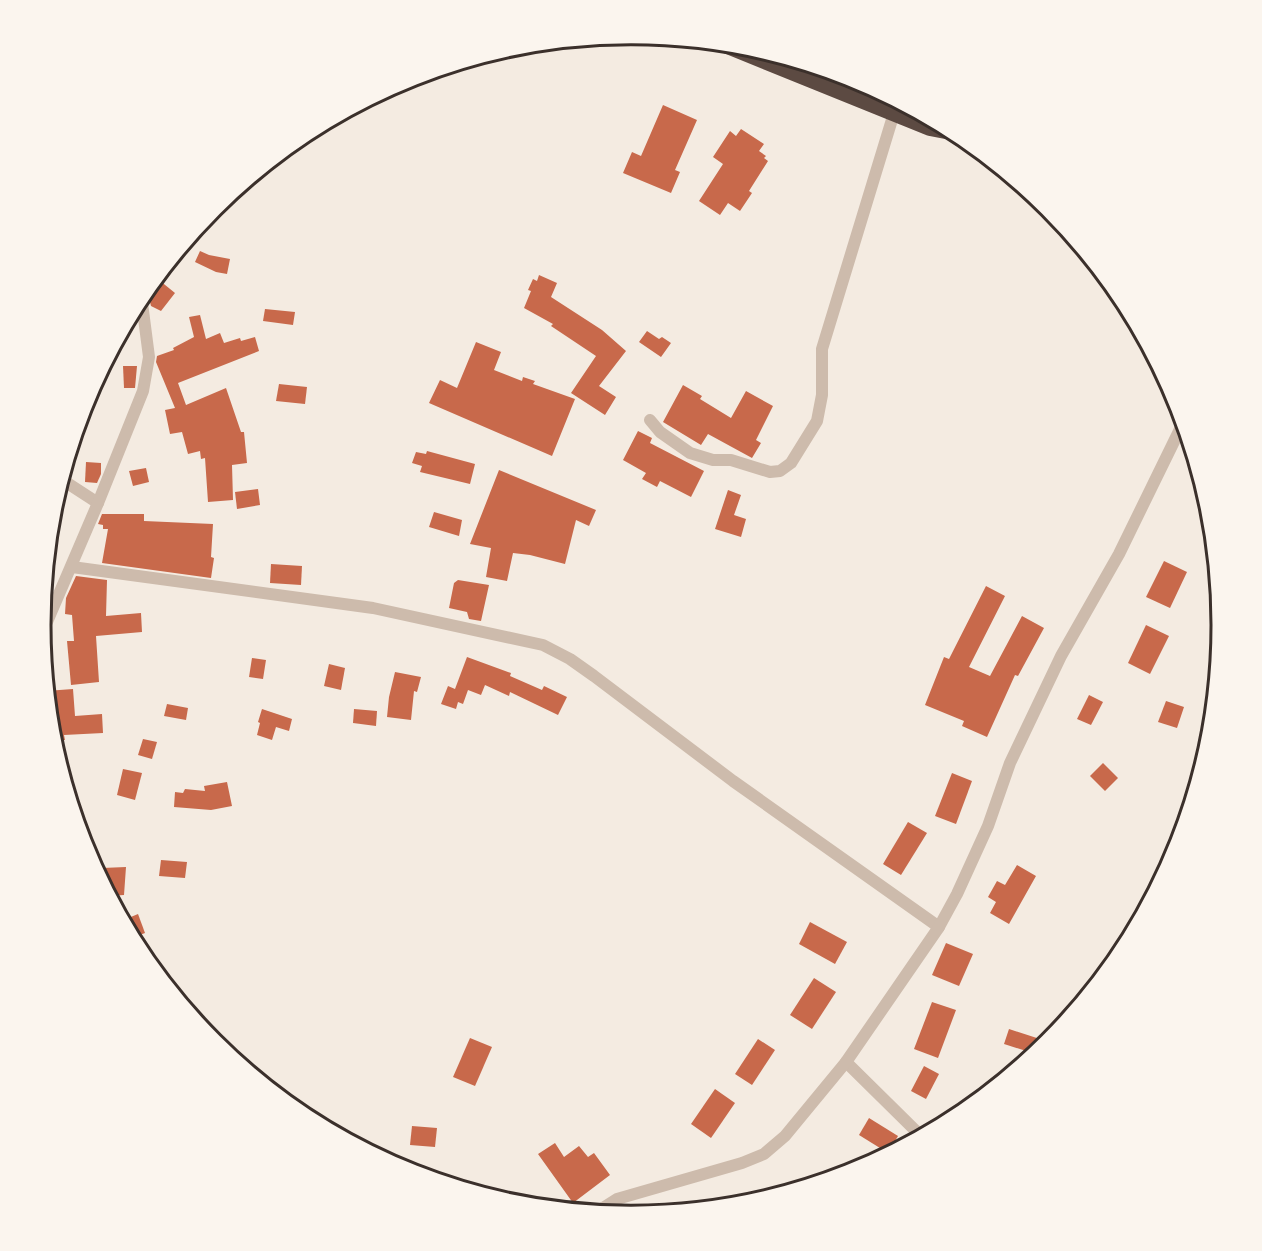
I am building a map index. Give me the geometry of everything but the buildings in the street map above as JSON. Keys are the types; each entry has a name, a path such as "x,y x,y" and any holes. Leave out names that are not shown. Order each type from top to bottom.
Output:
{"highway":[{"path":"771,63 922,124"}],"street":[{"path":"650,420 660,432 690,453 705,458 731,460 770,472 780,471 791,463 817,421 822,395 822,349 894,112"},
{"path":"51,613 143,391 149,357 143,311"},
{"path":"607,1205 617,1199 764,1154 785,1136 846,1062 939,927 973,860 988,826 1010,763 1061,656 1119,554 1178,432"},
{"path":"68,484 98,503"},
{"path":"72,567 374,609 543,645 570,659 594,676 733,781 939,927"},
{"path":"846,1062 916,1131"}]}
